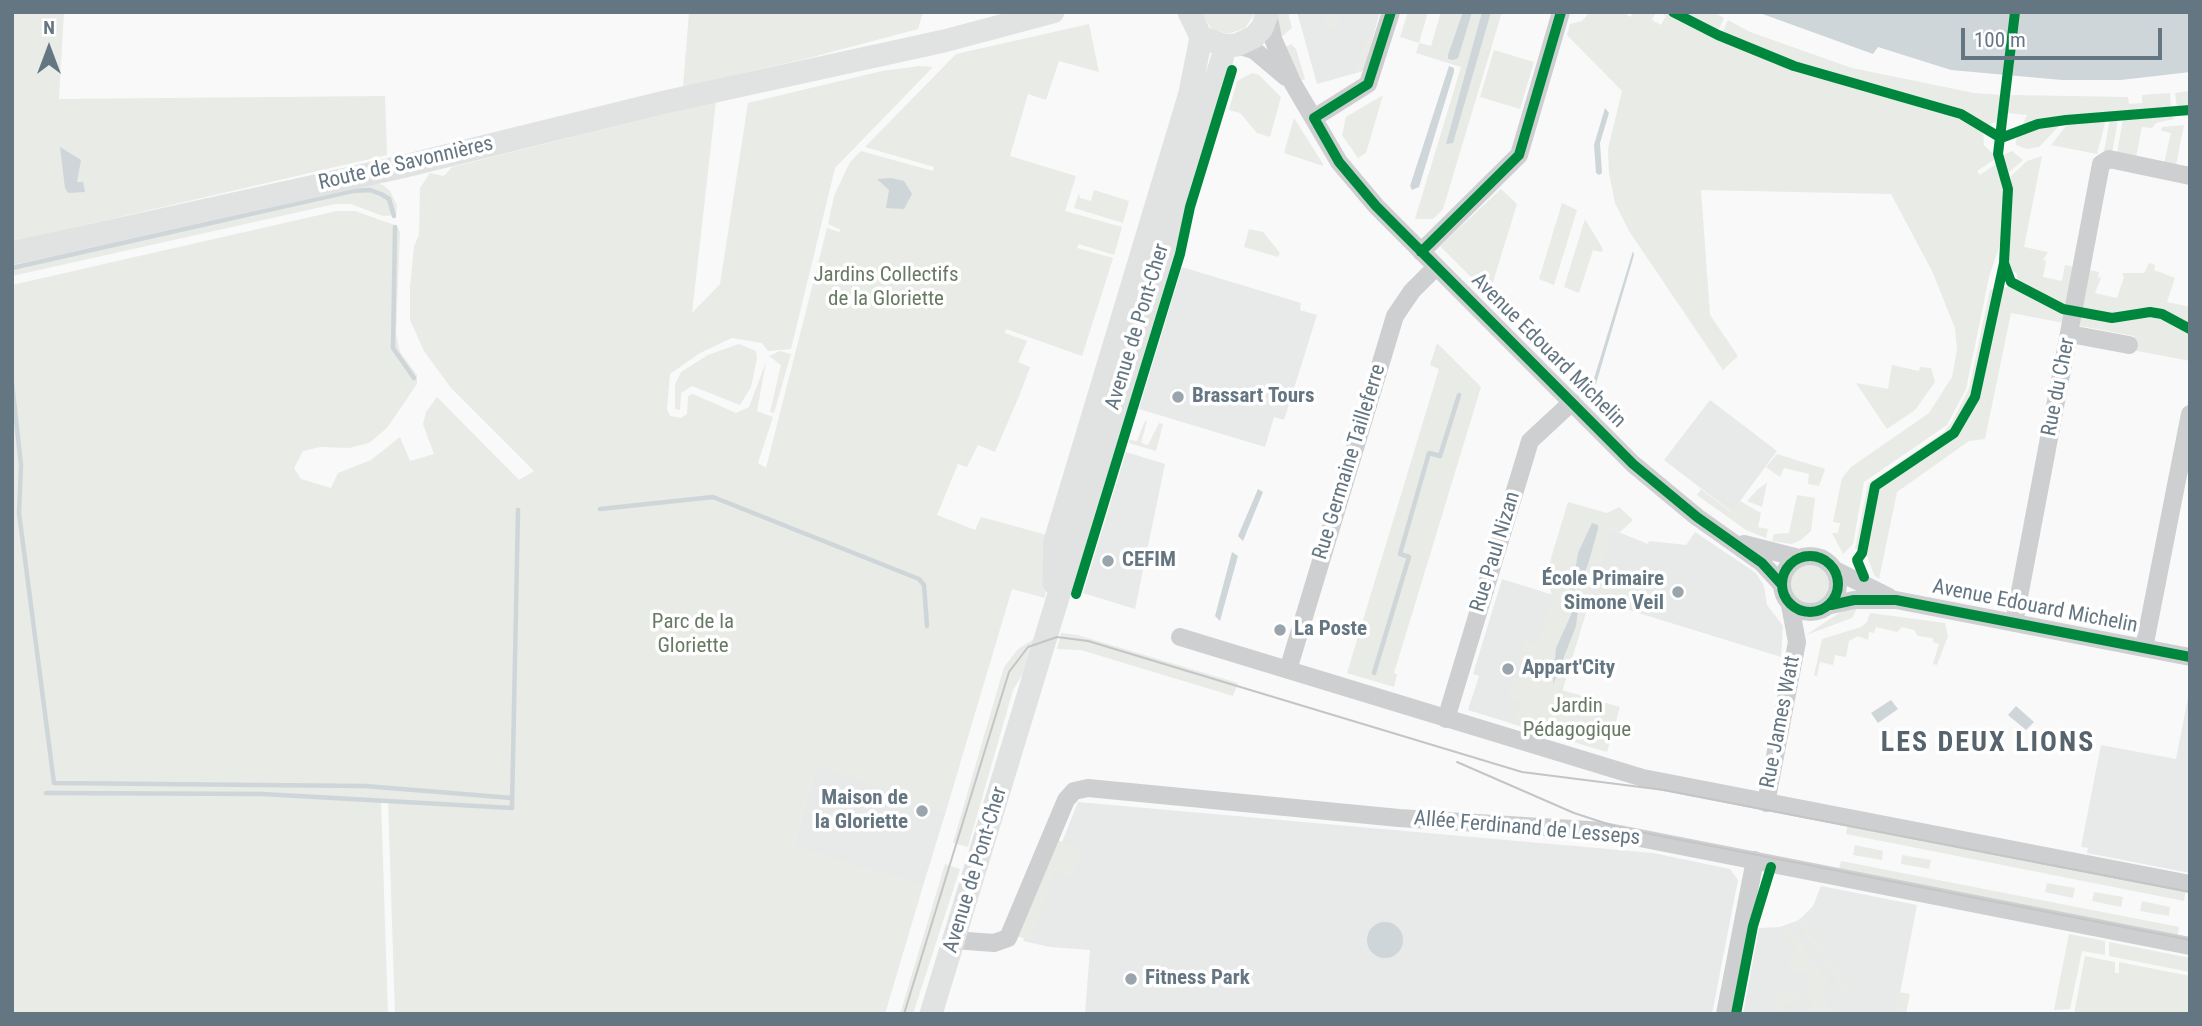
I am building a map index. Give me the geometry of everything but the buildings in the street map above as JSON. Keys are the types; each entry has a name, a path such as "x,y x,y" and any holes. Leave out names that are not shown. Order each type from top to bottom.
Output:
{"main road":[{"path":"1188,14 1200,37 1232,45 1258,33 1268,12"},
{"name":"Route de Savonnières","path":"12,253 401,167 798,72 944,41 1045,14"},
{"name":"Avenue de Pont-Cher","path":"1056,606 1055,541 1190,93 1200,37"},
{"name":"Avenue de Pont-Cher","path":"931,1014 1232,45"}],"street":[{"name":"Avenue Edouard Michelin","path":"1268,12 1273,39 1292,82 1339,162 1436,267 1664,491 1762,563 1782,585"},
{"path":"1314,118 1368,84 1391,12"},
{"path":"1422,252 1519,155 1561,12"},
{"name":"Avenue Edouard Michelin","path":"1232,45 1254,50 1292,82"},
{"name":"Rue du Cher","path":"2014,623 2101,164 2106,160 2113,160 2190,176"},
{"name":"Rue Germaine Tailleferre","path":"1287,670 1395,316 1412,291 1436,267"},
{"path":"2070,334 2129,345"},
{"name":"Rue Paul Nizan","path":"1446,719 1530,441 1572,402"},
{"path":"2144,648 2184,481 2190,414"},
{"name":"Avenue Edouard Michelin","path":"1731,540 1800,558"},
{"path":"1819,557 1835,570 1839,588 1825,608 1803,612 1790,605 1782,585 1787,569 1800,558 1819,557"},
{"name":"Avenue Edouard Michelin","path":"1835,570 1896,600"},
{"name":"Avenue Edouard Michelin","path":"1825,608 1854,600 1896,600 2190,657"},
{"name":"Rue James Watt","path":"1766,803 1797,642 1790,605"},
{"name":"Rue James Watt","path":"1797,642 1825,608"},
{"path":"1180,637 1643,778 2190,884"},
{"name":"Allée Ferdinand de Lesseps","path":"954,940 994,943 1012,934 1066,800 1074,791 1088,788 1399,818 1604,831 2190,946"},
{"path":"1725,1014 1755,860"}],"shaded area":[{"path":"1297,12 1380,12 1363,71 1317,84"},
{"path":"1463,12 1472,12 1458,58 1448,59 1448,55"},
{"path":"1482,12 1491,12 1453,143 1446,144"},
{"path":"1757,12 2190,12 2190,72 2121,80 2062,80 1951,70 1878,47 1873,54"},
{"path":"1449,66 1454,68 1454,72 1419,187 1412,190 1410,186"},
{"path":"1605,108 1609,113 1600,143 1602,173 1599,175 1596,173 1594,145"},
{"path":"60,147 81,160 77,182 83,182 85,192 68,193 65,188"},
{"path":"877,179 904,181 912,194 904,209 886,208 889,190"},
{"path":"1633,251 1596,384 1592,385"},
{"path":"1182,267 1301,303 1300,310 1317,315 1284,420 1274,417 1265,447 1139,409"},
{"path":"1710,400 1777,451 1732,512 1664,460"},
{"path":"1126,452 1165,464 1135,609 1083,593"},
{"path":"1258,489 1263,492 1243,541 1238,536"},
{"path":"1592,523 1598,525 1598,529 1588,564 1579,587 1572,590 1578,553"},
{"name":"École Primaire Simone Veil","path":"1611,529 1648,544 1649,541 1686,545 1695,532 1756,573 1764,586 1767,605 1783,626 1781,657 1590,598"},
{"path":"1232,552 1238,556 1220,621 1215,616"},
{"path":"1502,579 1588,606 1549,735 1468,710 1479,676 1473,674"},
{"path":"1575,606 1578,609 1576,626 1553,685 1556,648"},
{"path":"2190,687 2190,873 2087,853 2088,848 2081,847 2101,745 2176,759"},
{"path":"1891,700 1898,709 1878,723 1871,713"},
{"path":"2016,706 2034,722 2026,730 2008,715"},
{"path":"817,765 946,811 923,886 793,846"},
{"path":"1078,802 1653,853 1730,869 1738,880 1712,1014 1085,1014 1090,950 1050,947 1023,941"},
{"path":"1821,886 1917,905 1896,1014 1743,1014 1759,928 1780,927 1799,920 1813,906"},
{"path":"1385,922 1398,927 1403,940 1398,953 1385,958 1372,953 1367,940 1372,927"}],"green space":[{"path":"12,12 64,12 59,99 385,96 387,155 12,242"},
{"path":"689,12 923,12 918,29 683,87"},
{"path":"1200,12 1256,12 1245,28 1228,34 1212,29"},
{"path":"1277,12 1288,12 1292,28 1278,40"},
{"path":"1322,12 1342,12 1337,30 1326,26"},
{"path":"1408,12 1428,12 1419,43 1400,37"},
{"path":"1441,12 1502,12 1443,209 1433,219 1415,219 1461,67 1416,53 1419,43 1431,46"},
{"path":"1590,12 1623,12 1630,17 1634,12 1656,12 1652,20 1661,25 1666,16 1659,12 1667,12 1772,61 1832,81 1937,108 1983,130 1984,145 1994,155 1994,160 1977,171 1980,175 1996,164 2000,169 2005,185 2004,232 1989,277 1966,389 1947,425 1864,482 1853,544 1843,554 1832,533 1838,533 1840,523 1833,522 1842,478 1851,467 1929,413 1952,377 1957,350 1955,328 1932,271 1891,194 1701,190 1710,315 1738,356 1723,370 1629,231 1615,203 1608,149 1622,91 1567,35 1570,24 1582,21"},
{"path":"1679,12 1713,12 1724,18 1718,31"},
{"path":"1728,20 1750,32 1852,68 1974,93 2001,95 1998,121 1988,125 1950,107 1797,64 1722,33"},
{"path":"1089,24 1099,72 1059,61 1046,100 1028,94 1010,156 1076,176 1065,211 1122,227 1114,255 1079,244 1077,248 1113,258 1082,356 1006,329 1005,333 1027,341 1018,362 1030,367 1020,394 995,452 978,445 967,467 958,464 937,515 975,530 981,517 1051,536 1045,598 1012,589 946,811 817,766 793,845 923,886 885,1014 395,1014 388,799 337,801 381,801 388,1014 12,1014 12,285 337,211 355,211 397,226 400,232 396,334 400,352 417,375 417,384 387,428 369,443 349,448 320,447 303,451 294,468 301,479 331,488 338,473 371,460 400,437 410,461 434,454 423,424 426,412 437,397 519,480 534,471 451,388 424,351 410,320 414,246 419,235 420,188 430,173 444,176 452,167 716,101 692,313 720,284 748,103 882,71 933,67 835,168 791,349 768,351 762,343 732,338 700,353 670,374 667,409 670,416 681,418 687,414 688,396 693,394 736,413 749,407 766,362 757,411 773,417 758,463 766,468 827,228 839,232 841,230 828,224 834,196 850,162 861,151 933,171 934,167 865,147 956,54"},
{"path":"1367,37 1373,37 1363,71 1353,74"},
{"path":"1291,44 1296,49 1305,79 1300,81 1282,49"},
{"path":"1494,50 1534,62 1520,109 1480,97"},
{"path":"1252,73 1259,75 1281,97 1270,137 1257,133 1240,113 1229,110 1237,81"},
{"path":"2190,91 2190,107 2177,108 2175,93"},
{"path":"2170,93 2171,109 2152,112 2065,116 2022,126 2027,115 2008,113 2010,95 2128,97 2129,104 2142,103 2142,95"},
{"path":"1383,95 1366,153 1358,158 1342,135 1346,117"},
{"path":"2172,115 2174,119 2156,123 2152,128 2142,127 2136,157 2117,153 2123,119"},
{"path":"1294,118 1323,164 1323,166 1284,153"},
{"path":"2106,119 2097,154 2051,145 2069,122"},
{"path":"2110,119 2118,119 2112,153 2104,151"},
{"path":"2062,123 2039,147 2027,149 2016,145 2017,134"},
{"path":"2184,125 2176,165 2164,163 2171,133 2161,131 2162,127"},
{"path":"2012,151 2023,160 2009,172 2001,156"},
{"path":"2042,156 2024,247 2048,252 2043,260 2046,261 2043,277 2062,281 2065,265 2099,272 2098,277 2101,278 2095,293 2117,298 2124,277 2122,273 2144,273 2149,263 2155,265 2154,270 2175,278 2167,302 2190,307 2190,361 2132,350 2134,336 2011,313 1985,439 1969,441 1897,492 1879,579 1874,575 1866,553 1877,488 1956,433 1977,395 1999,288 2016,286 2017,274 2009,268 2011,176 2027,161"},
{"path":"372,183 383,185 390,191 397,205 396,215 383,216 351,204 335,204 12,276 12,260"},
{"path":"1501,189 1517,204 1489,295 1440,246"},
{"path":"1094,190 1129,201 1123,223 1074,208 1079,193 1080,198 1091,201"},
{"path":"1562,203 1577,210 1554,285 1539,279"},
{"path":"1585,219 1603,249 1602,252 1593,250 1579,293 1564,287"},
{"path":"1249,229 1263,232 1280,253 1278,257 1244,247"},
{"path":"1995,289 1972,395 1948,434 1872,486 1861,550 1855,549 1868,484 1944,432 1952,422 1969,389 1990,290"},
{"path":"1437,343 1481,387 1394,673 1397,674 1394,687 1347,673 1439,369 1430,365"},
{"path":"739,344 756,351 757,358 751,387 740,405 692,386 681,393 680,410 675,409 675,384 681,372 708,355"},
{"path":"780,351 791,354 774,413 770,412 781,365 769,356"},
{"path":"1892,365 1919,371 1920,367 1931,368 1935,382 1915,410 1887,429 1856,383 1888,389"},
{"path":"1145,421 1141,443 1148,445 1159,423 1163,424 1156,451 1129,443 1129,440 1137,441"},
{"path":"1777,454 1825,469 1819,486 1808,484 1809,474 1784,468 1780,477 1766,467"},
{"path":"1767,483 1762,507 1747,501 1758,489"},
{"path":"1701,489 1731,512 1740,501 1761,513 1758,527 1768,529 1766,538 1746,530 1697,495"},
{"path":"1797,495 1815,498 1811,531 1791,544 1772,541 1774,534 1789,533"},
{"name":"Jardin Pédagogique","path":"1568,502 1607,513 1619,507 1633,520 1620,532 1611,530 1562,690 1620,707 1607,752 1513,724 1519,702 1507,698 1514,676 1526,679 1530,666 1518,661 1524,640 1537,644 1552,596 1547,577"},
{"path":"1811,562 1827,568 1833,584 1827,600 1811,606 1795,600 1789,584 1795,568"},
{"path":"1601,578 1630,587 1624,605 1595,596"},
{"path":"1859,605 1852,618 1806,635 1845,609"},
{"path":"1870,613 1945,623 1948,636 1937,665 1933,664 1939,644 1933,642 1933,638 1918,636 1914,630 1902,627 1897,632 1876,627 1874,633 1869,632 1868,640 1858,636 1849,641 1846,657 1835,655 1833,665 1820,662 1817,676 1814,676 1822,639 1861,627 1867,622"},
{"path":"1061,633 1078,635 1238,683 1233,696 1081,650 1057,649"},
{"path":"1037,637 1030,662 1013,690 968,847 953,843 1004,667 1018,649"},
{"path":"1848,823 2186,888 2184,901 1846,834"},
{"path":"1055,839 1083,850 1072,879 1055,872 1032,936 1027,939 1016,936"},
{"path":"1855,845 1883,851 1882,860 1853,855"},
{"path":"1902,855 1931,860 1929,869 1901,864"},
{"path":"1841,861 2179,927 2177,940 1838,873"},
{"path":"945,864 960,869 913,1014 900,1014"},
{"path":"2047,883 2075,888 2073,898 2045,892"},
{"path":"2094,892 2123,897 2121,907 2092,901"},
{"path":"2142,901 2170,907 2169,916 2140,911"},
{"path":"1801,918 1852,994 1848,997 1797,921"},
{"path":"1789,925 1809,954 1806,974 1788,971 1791,954 1796,949 1781,927"},
{"path":"2069,934 2105,941 2105,955 2082,951 2070,1009 2054,1010"},
{"path":"2109,942 2190,958 2190,972 2109,956"},
{"path":"2085,956 2115,962 2115,973 2119,973 2119,962 2190,976 2190,1014 2074,1014"},
{"path":"1812,957 1830,984 1820,992 1834,1014 1808,1014 1811,997 1805,993"},
{"path":"1778,990 1799,994 1797,1004 1785,1002 1782,1014 1774,1014"},
{"path":"1898,992 1910,994 1906,1014 1894,1014"}],"pier":[{"path":"2012,12 2019,12 2012,80 2005,79"}],"waterway":[{"path":"12,268 352,191 370,190 381,194 389,199 394,216"},
{"path":"395,227 393,348 414,378"},
{"path":"12,383 21,465 19,513 54,783 365,786 512,798"},
{"path":"1374,673 1409,557 1400,554 1429,453 1440,456 1459,395"},
{"path":"600,509 713,497 919,579 924,585 927,626"},
{"path":"46,793 262,794 512,808 518,510"}],"tram line":[{"path":"904,1014 1009,672 1028,647 1057,637 1088,641 1522,772 1664,790 2190,892"},
{"path":"1457,762 1574,813 1620,828 2190,940"}],"cycle path":[{"path":"1391,12 1368,84 1314,118 1339,162 1376,206 1633,464 1697,517 1762,563 1782,585"},
{"path":"1421,252 1519,155 1561,12"},
{"path":"1673,12 1718,35 1794,66 1961,114 2001,138"},
{"path":"1864,577 1857,560 1862,553 1875,486 1954,433 1975,397 2004,263 2008,189 1998,154 2015,12"},
{"path":"1076,594 1180,254 1190,207 1232,70"},
{"path":"2001,138 2038,124 2190,110"},
{"path":"2004,263 2011,282 2063,309 2112,318 2150,312 2162,314 2190,329"},
{"path":"1804,556 1816,556 1826,560 1834,568 1838,584 1834,600 1826,608 1816,612 1804,612 1794,608 1786,600 1782,590 1782,578 1786,568 1794,560 1804,556"},
{"path":"1831,605 1854,600 1896,600 2190,657"},
{"path":"1736,1014 1753,926 1771,867"}],"place":[{"name":"Brassart Tours","path":"1178,397"},
{"name":"CEFIM","path":"1108,561"},
{"name":"École Primaire Simone Veil","path":"1678,592"},
{"name":"La Poste","path":"1280,630"},
{"name":"Appart'City","path":"1508,669"},
{"name":"Maison de la Gloriette","path":"922,811"},
{"name":"Fitness Park","path":"1131,979"}],"district":[{"name":"LES DEUX LIONS","path":"1988,744"}],"park label":[{"name":"Jardins Collectifs de la Gloriette","path":"886,288"},
{"name":"Parc de la Gloriette","path":"693,635"}]}
